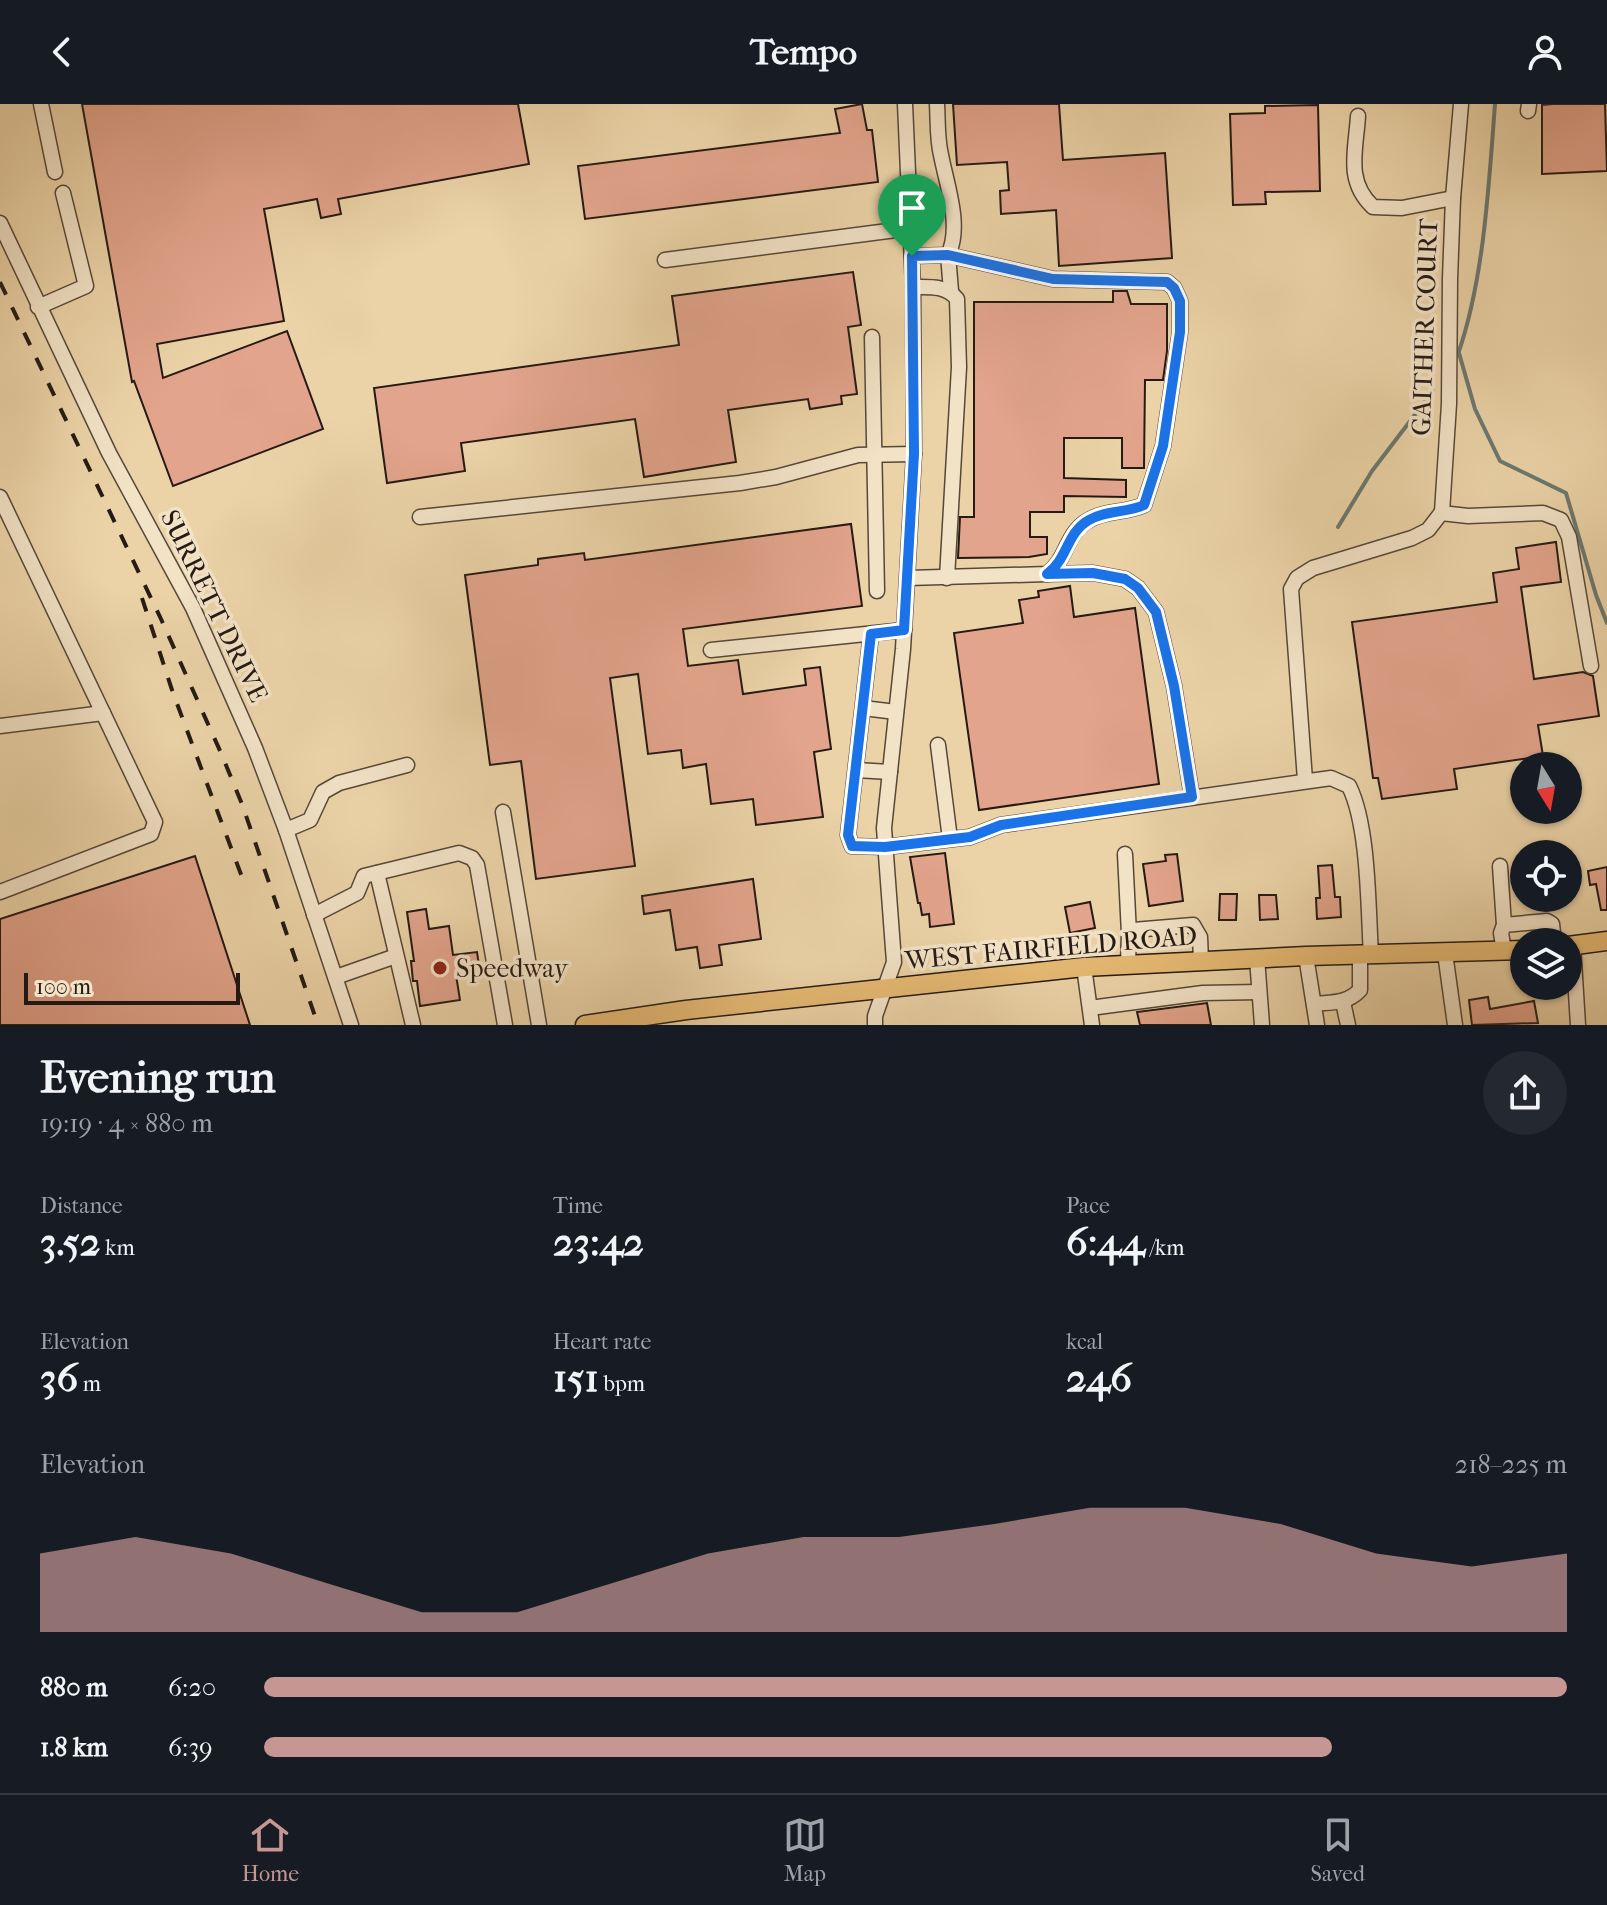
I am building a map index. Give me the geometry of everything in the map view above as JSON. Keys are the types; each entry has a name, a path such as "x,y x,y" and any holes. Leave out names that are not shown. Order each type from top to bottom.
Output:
{"main road":[{"path":"1582,944 1607,941"},
{"name":"WEST FAIRFIELD ROAD","path":"585,1025 1084,967 1306,956 1510,951"}],"street":[{"path":"41,104 55,172"},
{"path":"875,1025 875,1016 894,962 884,828 904,630 914,454 913,287 905,104"},
{"path":"937,104 940,155 946,174 955,241 948,255 951,291 957,299 959,367 947,578"},
{"name":"GAITHER COURT","path":"1441,513 1449,404 1453,198 1461,104"},
{"path":"1358,116 1354,170 1361,196 1373,207 1402,208 1453,198"},
{"path":"38,307 86,286 63,193"},
{"name":"SURRETT DRIVE","path":"0,223 109,453 193,608 255,748 286,830 351,1025"},
{"path":"665,260 911,228"},
{"path":"912,256 948,255 1053,279 1167,282 1180,301 1180,332 1163,446 1144,505 1088,520 1068,540 1065,555 1047,574"},
{"path":"913,287 936,287 951,291"},
{"path":"872,337 877,591"},
{"path":"420,517 740,483 776,477 858,455 914,454"},
{"path":"0,497 155,822 151,834 0,892"},
{"path":"1305,780 1291,589 1297,578 1313,568 1412,538 1428,530 1441,513 1468,516 1543,513 1561,520 1569,537 1591,666"},
{"path":"908,578 1093,573 1125,579 1138,588 1156,612 1174,686 1192,797"},
{"path":"711,650 904,630"},
{"path":"871,634 848,835 852,846 885,847 970,837 1001,825 1305,780 1331,778 1349,786 1361,823 1366,955 1360,990 1343,1002 1314,1004"},
{"path":"863,708 896,712"},
{"path":"0,726 103,713"},
{"path":"938,745 950,839"},
{"path":"286,830 310,820 323,792 339,783 407,765"},
{"path":"856,770 890,772"},
{"path":"503,812 539,1025"},
{"path":"314,915 357,893 364,876 459,853 472,858 477,865 505,1025"},
{"path":"1125,854 1128,964"},
{"path":"1500,866 1504,951"},
{"path":"377,873 413,1025"},
{"path":"1504,925 1547,921 1552,928"},
{"path":"1129,934 1133,930 1193,925 1200,937 1201,961"},
{"path":"1445,953 1455,1025"},
{"path":"336,977 396,956"},
{"path":"1306,956 1317,1025"},
{"path":"1257,958 1262,1025"},
{"path":"1084,967 1092,1025"},
{"path":"1090,1008 1203,993 1259,992"},
{"path":"1576,1000 1578,1025"},
{"path":"1343,1002 1348,1025"}],"building":[{"path":"82,104 518,104 529,164 338,199 341,214 321,218 317,199 264,209 284,321 157,344 163,378 287,331 323,429 173,486 132,382"},
{"path":"862,104 867,130 872,130 878,182 585,219 578,166 840,133 835,109"},
{"path":"953,104 1059,104 1063,160 1165,153 1172,258 1059,266 1056,210 1001,214 1000,191 1009,190 1007,162 957,165"},
{"path":"1605,104 1607,171 1542,174 1542,105"},
{"path":"1318,105 1320,191 1265,192 1266,204 1233,205 1230,114 1265,113 1265,106"},
{"path":"853,272 861,325 848,327 857,394 841,396 842,404 810,409 808,399 728,410 736,462 644,477 635,419 461,443 465,471 387,483 374,388 679,345 672,296"},
{"path":"1113,291 1127,291 1131,304 1167,304 1167,351 1163,380 1145,380 1144,468 1122,468 1122,438 1064,438 1064,478 1126,480 1126,497 1064,496 1064,512 1030,512 1030,537 1047,537 1047,554 958,558 960,517 974,517 974,302 1113,302"},
{"path":"851,524 862,606 683,629 688,666 738,660 743,694 806,685 804,669 820,667 831,749 814,752 823,817 756,825 753,799 711,804 706,764 683,768 681,750 648,754 638,674 610,678 635,866 536,879 521,761 490,765 465,575 538,565 538,559 584,553 585,560"},
{"path":"1556,542 1561,582 1521,587 1534,679 1583,672 1593,676 1599,716 1538,725 1542,752 1510,752 1510,761 1454,769 1457,789 1382,799 1378,778 1373,778 1352,622 1497,602 1493,573 1519,569 1516,548"},
{"path":"1070,586 1074,617 1135,608 1159,784 979,810 954,633 1023,623 1019,600 1039,597 1038,591"},
{"path":"945,853 954,924 930,927 929,914 922,915 918,903 910,857"},
{"path":"1177,854 1183,901 1149,906 1143,864 1166,861 1165,855"},
{"path":"195,856 250,1025 0,1025 0,919"},
{"path":"1332,865 1335,897 1340,897 1341,917 1317,919 1316,898 1320,898 1318,866"},
{"path":"1607,867 1607,910 1601,910 1596,884 1590,885 1588,871"},
{"path":"753,879 761,939 719,945 722,965 700,968 697,947 676,950 670,910 644,914 642,896"},
{"path":"1220,894 1237,894 1236,920 1219,920"},
{"path":"1259,895 1276,895 1278,919 1260,920"},
{"path":"1090,902 1095,928 1070,933 1065,907"},
{"path":"426,909 429,929 449,926 453,955 477,952 480,972 456,975 460,1000 420,1006 417,981 413,981 411,961 414,961 407,912"},
{"path":"1488,997 1490,1009 1534,1001 1538,1023 1472,1025 1469,1000"},
{"path":"1207,1003 1211,1025 1140,1025 1137,1012"}],"waterway":[{"path":"1458,354 1480,263 1495,104"},
{"path":"1459,353 1475,409 1500,461 1566,493 1607,623"},
{"path":"1338,527 1372,471 1433,391"}],"railway":[{"path":"0,282 161,619 221,753 242,804 318,1025"},
{"path":"142,598 173,693 242,877"}],"place":[{"name":"Speedway","path":"440,968"}],"route":[{"path":"948,255 1053,279 1155,280 1167,282 1174,288 1180,301 1180,332 1163,446 1144,505 1088,520 1068,540 1065,555 1047,574 1114,575 1138,588 1156,612 1174,686 1192,797 1001,825 970,837 885,847 852,846 848,835 871,634 904,630 914,454 912,256 948,255"}]}
